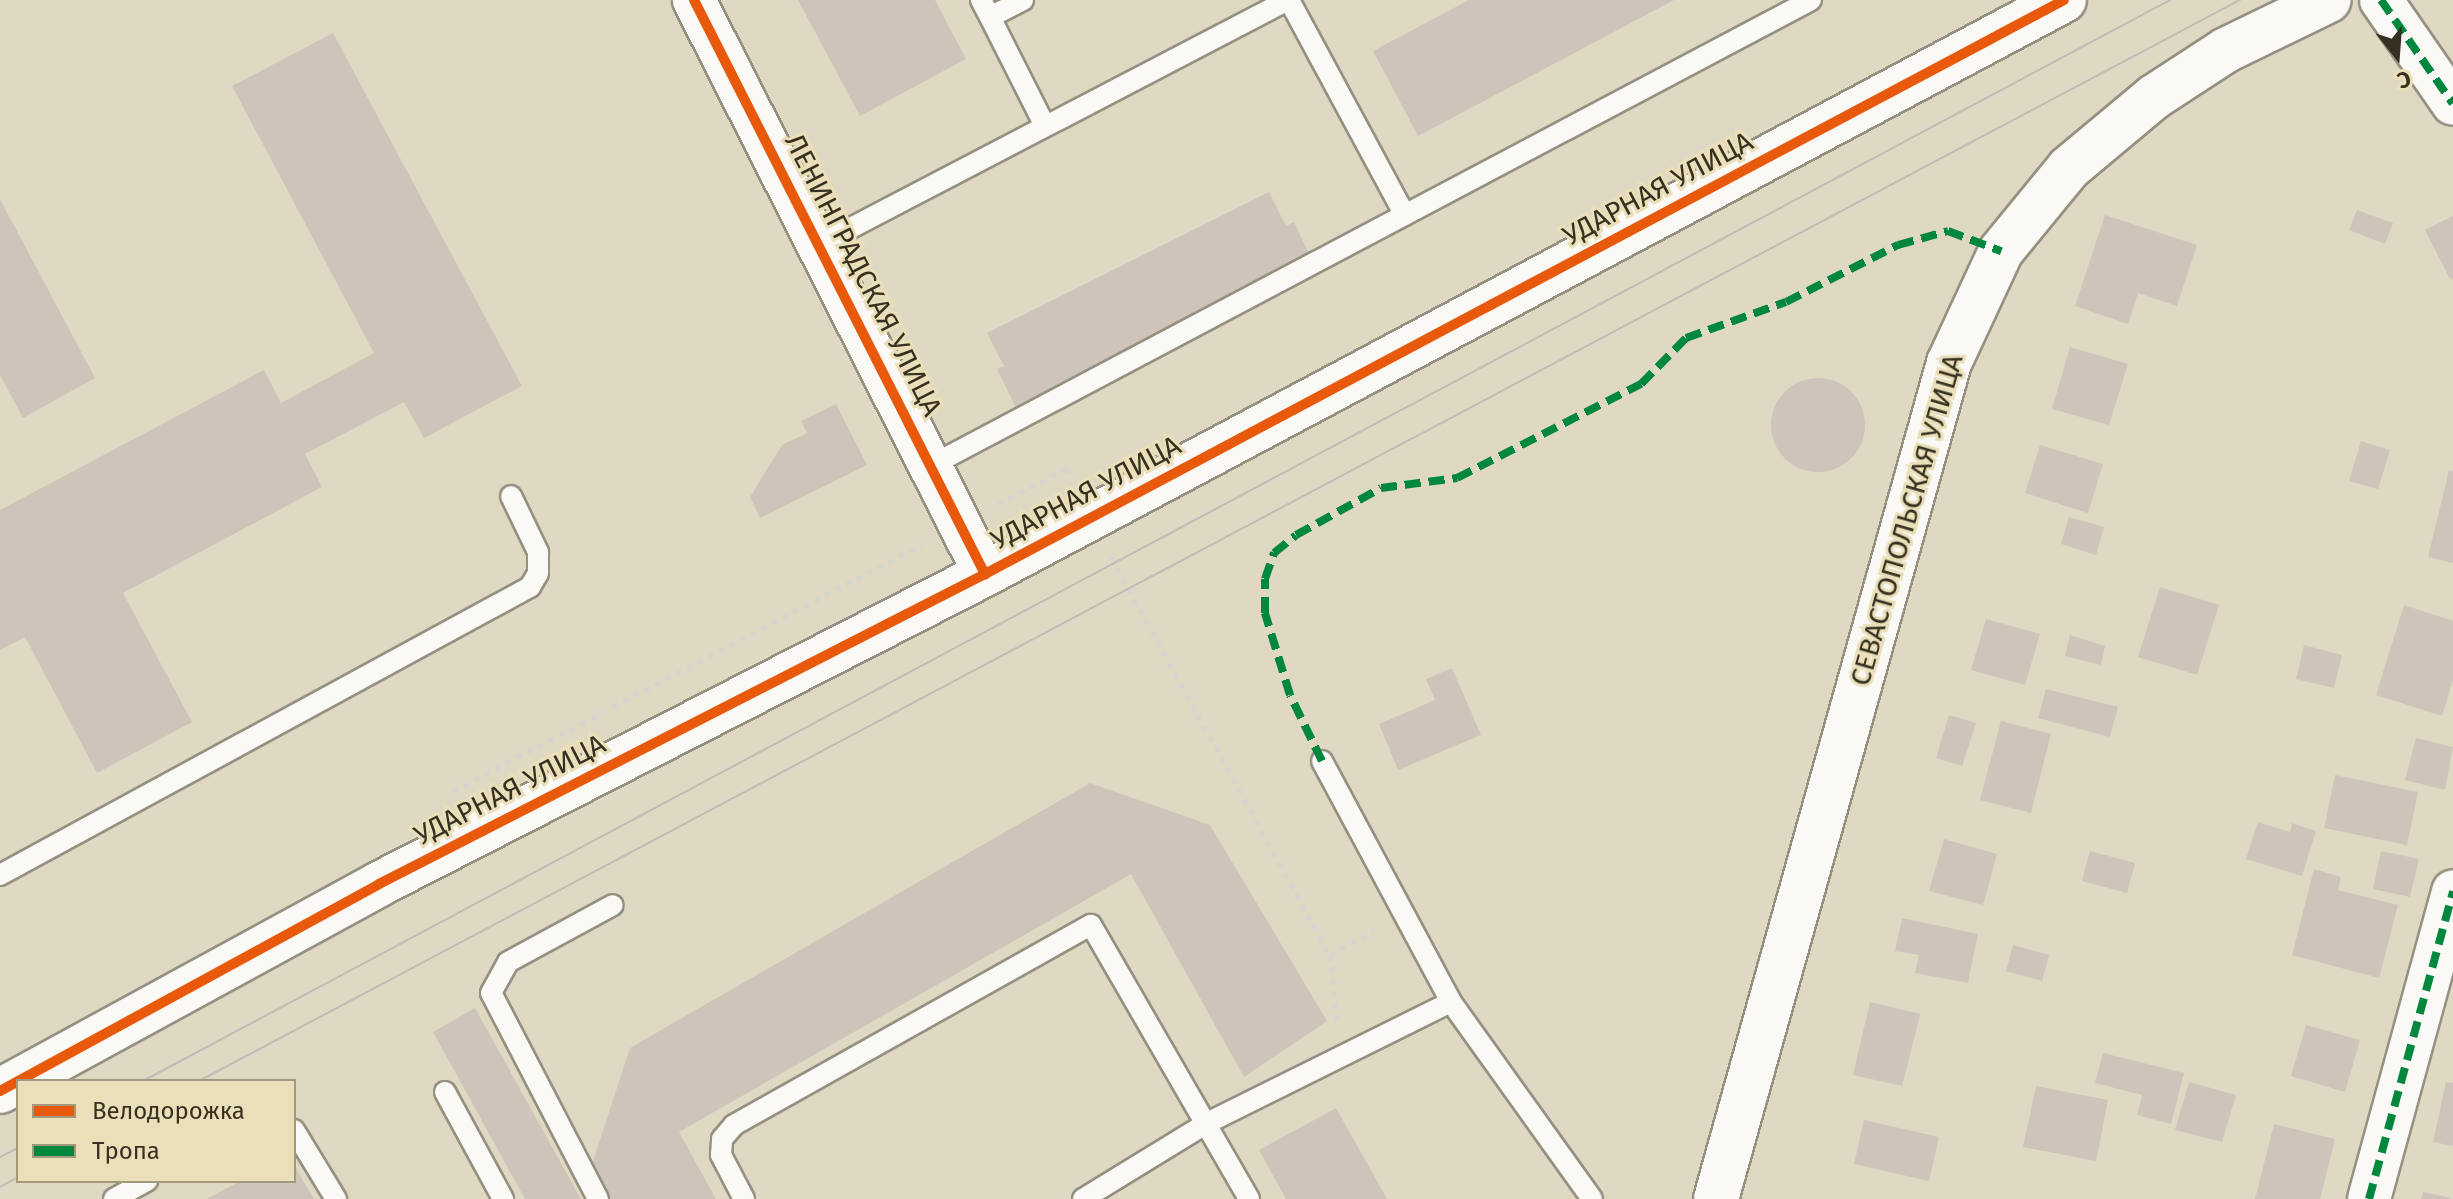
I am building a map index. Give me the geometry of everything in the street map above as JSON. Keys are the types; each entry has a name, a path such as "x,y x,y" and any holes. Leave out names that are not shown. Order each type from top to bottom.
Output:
{"street":[{"name":"ЛЕНИНГРАДСКАЯ УЛИЦА","path":"694,0 934,464 985,574"},
{"name":"УДАРНАЯ УЛИЦА","path":"22,1079 379,884 985,574 2064,0"},
{"name":"СЕВАСТОПОЛЬСКАЯ УЛИЦА","path":"1716,1199 1949,363 1995,264 2069,168 2154,97 2226,50 2329,0"},
{"path":"2381,0 2453,104"},
{"path":"2369,1199 2453,891"}],"lane":[{"path":"1023,0 986,9 1045,126"},
{"path":"820,244 1288,0 1405,215"},
{"path":"934,464 1809,0"},
{"path":"0,875 530,587 538,573 538,552 511,496"},
{"path":"1322,761 1451,1002 1592,1199"},
{"path":"598,1199 491,993 508,962 613,905"},
{"path":"744,1199 721,1155 722,1139 734,1125 1091,925 1249,1199"},
{"path":"1083,1199 1207,1123 1451,1002"},
{"path":"445,1092 503,1199"},
{"path":"296,1133 336,1199"},
{"path":"114,1199 143,1183"}],"path":[{"path":"450,793 774,618 1066,468 1134,603 1330,955 1341,1056"},
{"path":"1330,955 1404,913"}],"building":[{"path":"798,0 935,0 966,59 860,116"},
{"path":"1469,0 1674,0 1418,136 1373,51"},
{"path":"333,33 522,386 424,438 404,402 305,454 322,487 123,593 192,722 97,773 25,637 0,650 0,510 264,370 281,403 374,353 232,86"},
{"path":"1269,192 1286,226 1294,222 1312,260 1016,408 997,369 1004,366 987,333"},
{"path":"0,199 95,378 23,418 0,375"},
{"path":"2357,210 2393,223 2385,244 2349,230"},
{"path":"2105,215 2197,245 2177,306 2138,293 2128,324 2075,306"},
{"path":"2453,216 2453,278 2450,279 2425,230"},
{"path":"2070,347 2128,364 2109,425 2052,409"},
{"path":"1818,378 1836,381 1852,391 1862,407 1865,425 1862,443 1852,459 1836,469 1818,472 1800,469 1784,459 1774,443 1771,425 1774,407 1784,391 1800,381"},
{"path":"836,404 867,465 760,518 750,497 782,445 807,433 801,421"},
{"path":"2361,441 2390,450 2378,489 2349,481"},
{"path":"2040,445 2103,464 2088,513 2025,493"},
{"path":"2449,470 2453,471 2453,563 2428,557"},
{"path":"2069,517 2104,527 2096,555 2061,544"},
{"path":"2160,587 2219,605 2197,675 2138,657"},
{"path":"2404,605 2453,621 2453,680 2442,716 2376,695"},
{"path":"1986,619 2040,634 2025,685 1971,670"},
{"path":"2070,635 2105,646 2101,665 2065,656"},
{"path":"2304,645 2342,655 2334,688 2296,679"},
{"path":"1452,668 1481,735 1398,770 1379,724 1435,700 1426,679"},
{"path":"2046,689 2118,707 2110,737 2038,718"},
{"path":"1949,715 1976,723 1962,766 1936,758"},
{"path":"2001,721 2051,734 2031,813 1980,800"},
{"path":"2416,738 2453,747 2445,790 2405,780"},
{"path":"2335,775 2418,792 2407,845 2324,828"},
{"path":"1090,783 1210,825 1327,1021 1244,1077 1131,874 679,1132 716,1199 606,1199 590,1170 630,1048"},
{"path":"2258,822 2290,832 2292,823 2316,831 2302,876 2246,859"},
{"path":"1944,839 1997,854 1983,905 1929,891"},
{"path":"2090,851 2135,863 2127,893 2082,881"},
{"path":"2381,851 2419,859 2410,897 2373,889"},
{"path":"2314,869 2341,877 2338,890 2398,905 2379,978 2292,955"},
{"path":"1902,918 1978,934 1968,983 1915,973 1919,955 1895,951"},
{"path":"2013,945 2049,955 2042,981 2006,971"},
{"path":"1870,1002 1920,1014 1902,1086 1853,1075"},
{"path":"475,1008 581,1199 525,1199 433,1032"},
{"path":"2306,1025 2360,1040 2345,1092 2291,1076"},
{"path":"2103,1053 2184,1073 2171,1124 2137,1115 2142,1095 2095,1083"},
{"path":"2189,1082 2236,1095 2222,1142 2175,1130"},
{"path":"2446,1082 2453,1083 2453,1146 2433,1142"},
{"path":"2036,1086 2108,1100 2096,1161 2023,1147"},
{"path":"1336,1108 1387,1199 1286,1199 1259,1150"},
{"path":"1864,1120 1939,1137 1929,1181 1854,1164"},
{"path":"2274,1124 2335,1139 2320,1199 2255,1199"},
{"path":"296,1168 314,1199 207,1199 236,1183 296,1183"},
{"path":"2423,1192 2451,1198 2451,1199 2421,1199"}],"tram line":[{"path":"147,1079 2170,0"},
{"path":"203,1079 2240,0"},
{"path":"0,1157 16,1149"},
{"path":"0,1187 16,1178"}],"marked path":[{"path":"2381,0 2453,104"},
{"path":"1322,761 1290,695 1265,613 1265,579 1274,553 1296,535 1381,488 1457,478 1641,384 1686,338 1786,302 1898,245 1948,231 2001,251"},
{"path":"2369,1199 2453,891"}],"cycle path":[{"path":"694,0 985,574"},
{"path":"22,1079 379,884 985,574 2064,0"},
{"path":"0,1091 16,1082"}]}
